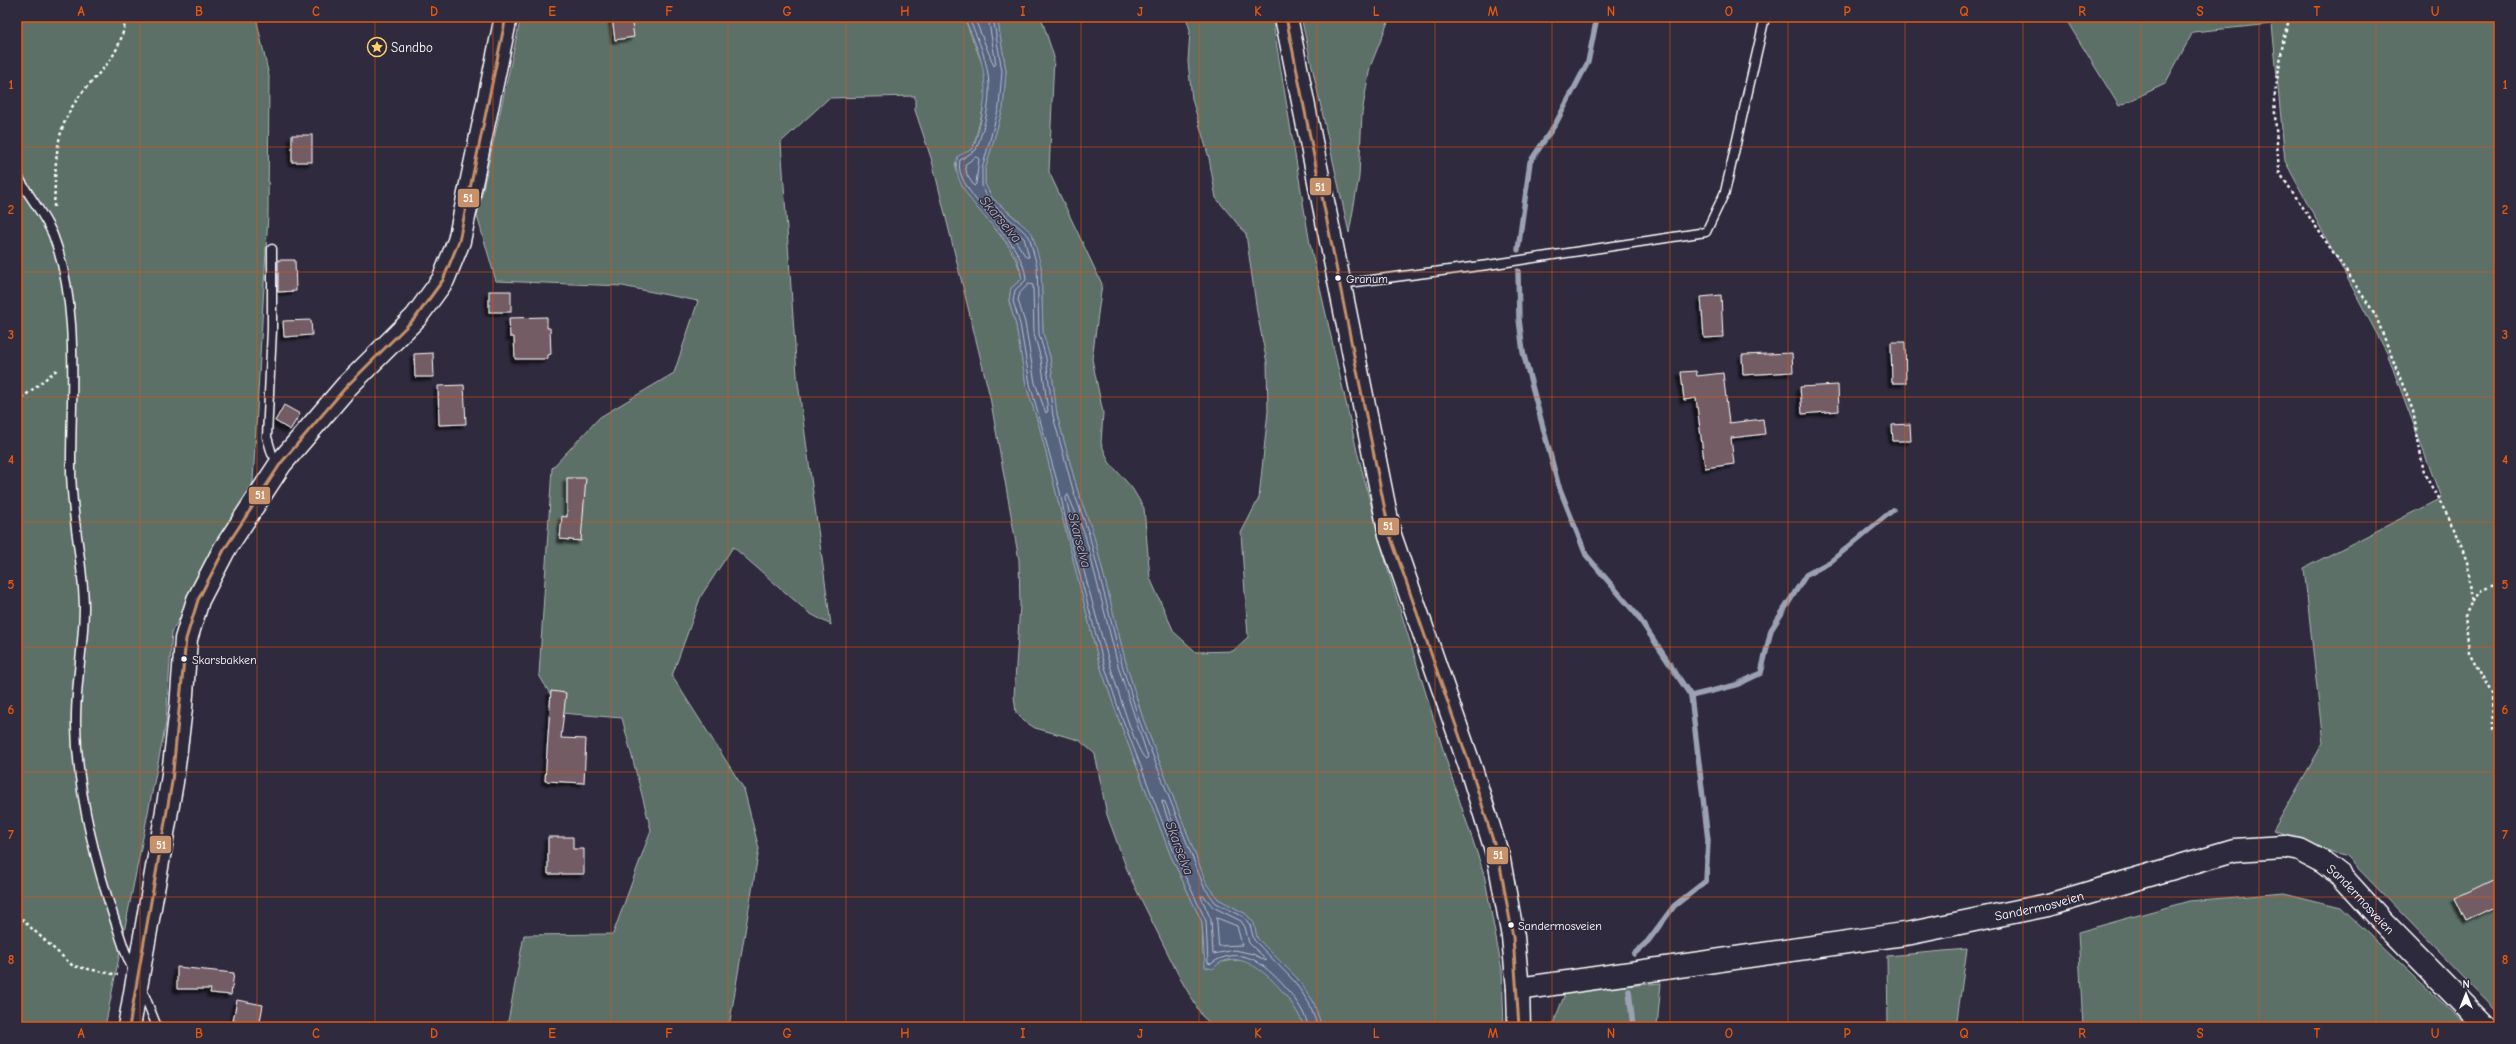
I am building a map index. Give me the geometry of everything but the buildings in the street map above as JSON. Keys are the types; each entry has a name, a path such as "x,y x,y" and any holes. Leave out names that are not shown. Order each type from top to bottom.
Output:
{"street":[{"path":"129,1027 172,782 189,627 198,600 214,568 281,463 347,386 416,317 443,280 459,240 506,17"},
{"path":"1286,17 1390,535 1474,778 1497,853 1512,929 1520,1027"},
{"name":"Sandermosveien","path":"1518,989 1911,933 2048,904 2234,850 2284,847 2306,853 2323,862 2341,876 2381,920 2486,1027"}],"lane":[{"path":"1339,284 1488,265 1706,232 1725,192 1765,17"},
{"path":"17,176 52,234 62,265 67,292 72,358 70,466 73,508 81,557 84,604 84,631 76,725 80,780 106,895 130,964 138,979 157,1027"},
{"path":"272,249 272,329 267,437 272,454 281,463"}],"path":[{"path":"52,234 58,139 71,109 118,51 126,17"},
{"path":"2290,17 2284,36 2274,100 2279,172 2375,314 2413,411 2424,473 2455,530 2468,565 2472,601"},
{"path":"17,402 72,358"},
{"path":"2499,583 2482,590 2472,601 2465,616 2469,652 2492,694 2493,729 2499,735"},
{"path":"17,915 73,966 138,979"}],"green space":[{"path":"17,17 256,17 269,76 268,215 253,481 250,500 172,631 166,723 105,1027 17,1027"},
{"path":"521,17 964,17 985,71 986,97 973,149 955,163 960,180 968,194 1009,248 1017,262 1022,279 1011,288 1009,301 1016,325 1026,385 1040,429 1099,662 1116,712 1171,856 1202,922 1203,954 1218,963 1241,960 1257,966 1265,972 1282,990 1296,1010 1304,1027 1214,1027 1202,1016 1181,980 1129,875 1107,815 1095,754 1079,740 1035,728 1024,721 1016,713 1014,696 1020,605 1019,560 990,397 932,161 915,110 915,96 829,98 781,142 797,375 831,625 809,613 733,547 701,596 672,676 744,789 759,849 729,1027 507,1027 524,935 613,934 651,830 622,718 561,713 539,675 552,468 600,417 674,373 698,301 622,286 496,281 477,216"},
{"path":"997,17 1041,17 1054,57 1049,172 1102,284 1092,359 1103,413 1101,443 1109,462 1132,488 1144,508 1150,578 1174,632 1196,652 1233,651 1248,637 1241,533 1259,498 1268,411 1267,363 1257,312 1246,234 1216,198 1209,158 1192,99 1188,62 1190,30 1186,17 1272,17 1310,244 1357,451 1388,570 1450,772 1484,874 1502,970 1504,1027 1322,1027 1313,1001 1297,978 1257,938 1254,923 1246,914 1218,899 1207,885 1143,719 1127,667 1093,533 1077,489 1057,415 1050,357 1043,333 1041,266 1019,221 992,198 985,185 985,170 1003,108 1006,71"},
{"path":"1301,17 1390,17 1370,67 1362,113 1359,177 1349,233"},
{"path":"2070,17 2499,17 2499,1014 2347,857 2273,831 2323,743 2304,568 2441,498 2387,353 2285,161 2272,24 2193,32 2165,84 2119,106 2068,23"},
{"path":"2284,893 2341,907 2468,1027 2083,1027 2078,932 2189,901"},
{"path":"1967,949 1956,1027 1888,1027 1887,956"},
{"path":"1661,983 1657,1027 1552,1027 1566,991"}],"water":[{"name":"Skarselva","path":"964,17 997,17 1006,71 1003,108 985,170 985,184 992,198 1032,233 1041,266 1043,333 1050,357 1057,415 1077,489 1093,533 1127,667 1143,719 1207,885 1218,899 1246,914 1254,923 1257,938 1297,978 1313,1001 1322,1027 1304,1027 1299,1015 1279,988 1266,975 1252,965 1238,960 1225,961 1213,969 1205,967 1202,922 1171,856 1116,712 1099,662 1040,429 1026,385 1016,325 1009,301 1011,288 1022,279 1019,266 1012,249 973,203 959,179 956,167 958,156 973,149 983,112 985,97 983,67"}],"waterway":[{"path":"1518,250 1530,162 1556,123 1588,62 1597,17"},
{"path":"1518,271 1519,319 1523,352 1558,484 1586,555 1637,615 1691,696 1708,840 1706,881 1674,906 1648,941 1634,954"},
{"path":"1691,696 1736,685 1761,673 1771,630 1806,575 1830,562 1893,510"},
{"path":"1629,991 1633,1027"}],"transit line":[{"name":"51","path":"129,1027 172,782 186,639 198,600 224,550 281,463 347,386 416,317 443,280 459,241 506,17"},
{"name":"51","path":"1286,17 1390,535 1472,772 1499,860 1513,937 1519,1027"}],"place":[{"name":"Sandbo","path":"377,47"},
{"name":"Granum","path":"1338,278"},
{"name":"Skarsbakken","path":"184,659"},
{"name":"Sandermosveien","path":"1511,925"}]}
